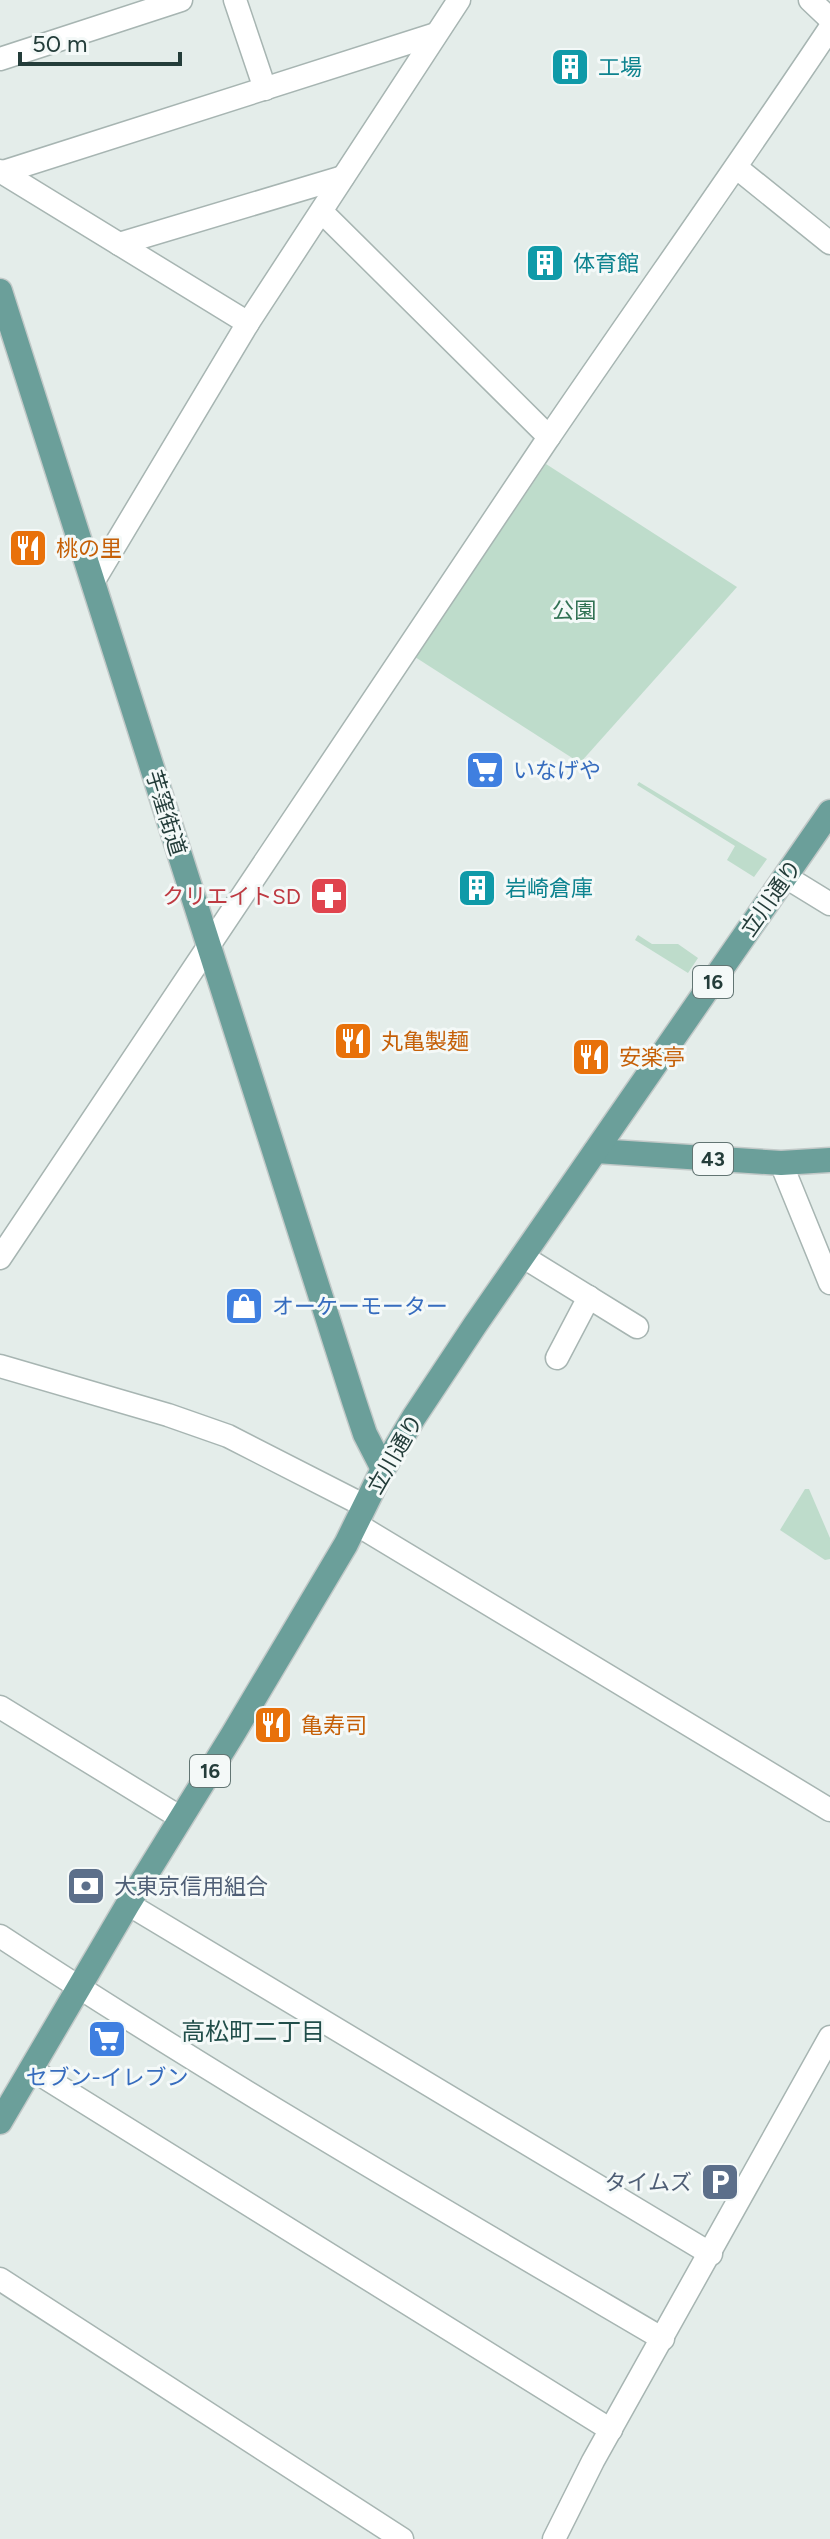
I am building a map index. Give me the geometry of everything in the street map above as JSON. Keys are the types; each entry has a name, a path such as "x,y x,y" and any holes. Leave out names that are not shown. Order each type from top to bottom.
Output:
{"main road":[{"name":"芋窪街道","path":"0,291 5,330 93,582 362,1423 383,1469"},
{"name":"立川通り","path":"0,2122 361,1515 383,1469 414,1417 830,812"},
{"name":"43","path":"596,1151 781,1163 830,1160"}],"street":[{"path":"0,59 181,0"},
{"path":"235,0 265,89"},
{"path":"93,582 248,323 459,0"},
{"path":"810,0 830,19"},
{"path":"0,1258 549,437 737,168 830,28"},
{"path":"2,171 436,34"},
{"path":"737,168 830,243"},
{"path":"2,171 248,323"},
{"path":"119,244 343,177"},
{"path":"322,212 549,437"},
{"path":"786,877 830,904"},
{"path":"781,1163 830,1283"},
{"path":"522,1256 637,1327"},
{"path":"557,1358 589,1297"},
{"path":"0,1366 168,1415 228,1436 361,1515 830,1810"},
{"path":"0,1707 181,1818"},
{"path":"128,1904 711,2254"},
{"path":"0,1936 375,2170 663,2339"},
{"path":"554,2539 611,2430 830,2037"},
{"path":"31,2069 611,2430"},
{"path":"0,2279 402,2539"}],"green space":[{"name":"公園","path":"546,464 737,587 580,763 415,657"},
{"path":"639,782 767,859 754,877 727,860 735,846 637,785"},
{"path":"638,935 652,944 678,944 698,958 688,973 635,940"},
{"path":"805,1489 809,1489 830,1538 830,1559 825,1560 780,1530"}],"place":[{"name":"工場","path":"570,67"},
{"name":"体育館","path":"545,263"},
{"name":"桃の里","path":"28,548"},
{"name":"いなげや","path":"485,770"},
{"name":"岩崎倉庫","path":"477,888"},
{"name":"クリエイトSD","path":"329,896"},
{"name":"丸亀製麺","path":"353,1041"},
{"name":"安楽亭","path":"591,1057"},
{"name":"オーケーモーター","path":"244,1306"},
{"name":"亀寿司","path":"273,1725"},
{"name":"大東京信用組合","path":"86,1886"},
{"name":"セブン-イレブン","path":"107,2039"},
{"name":"タイムズ","path":"720,2182"}],"district":[{"name":"高松町二丁目","path":"253,2031"}]}
